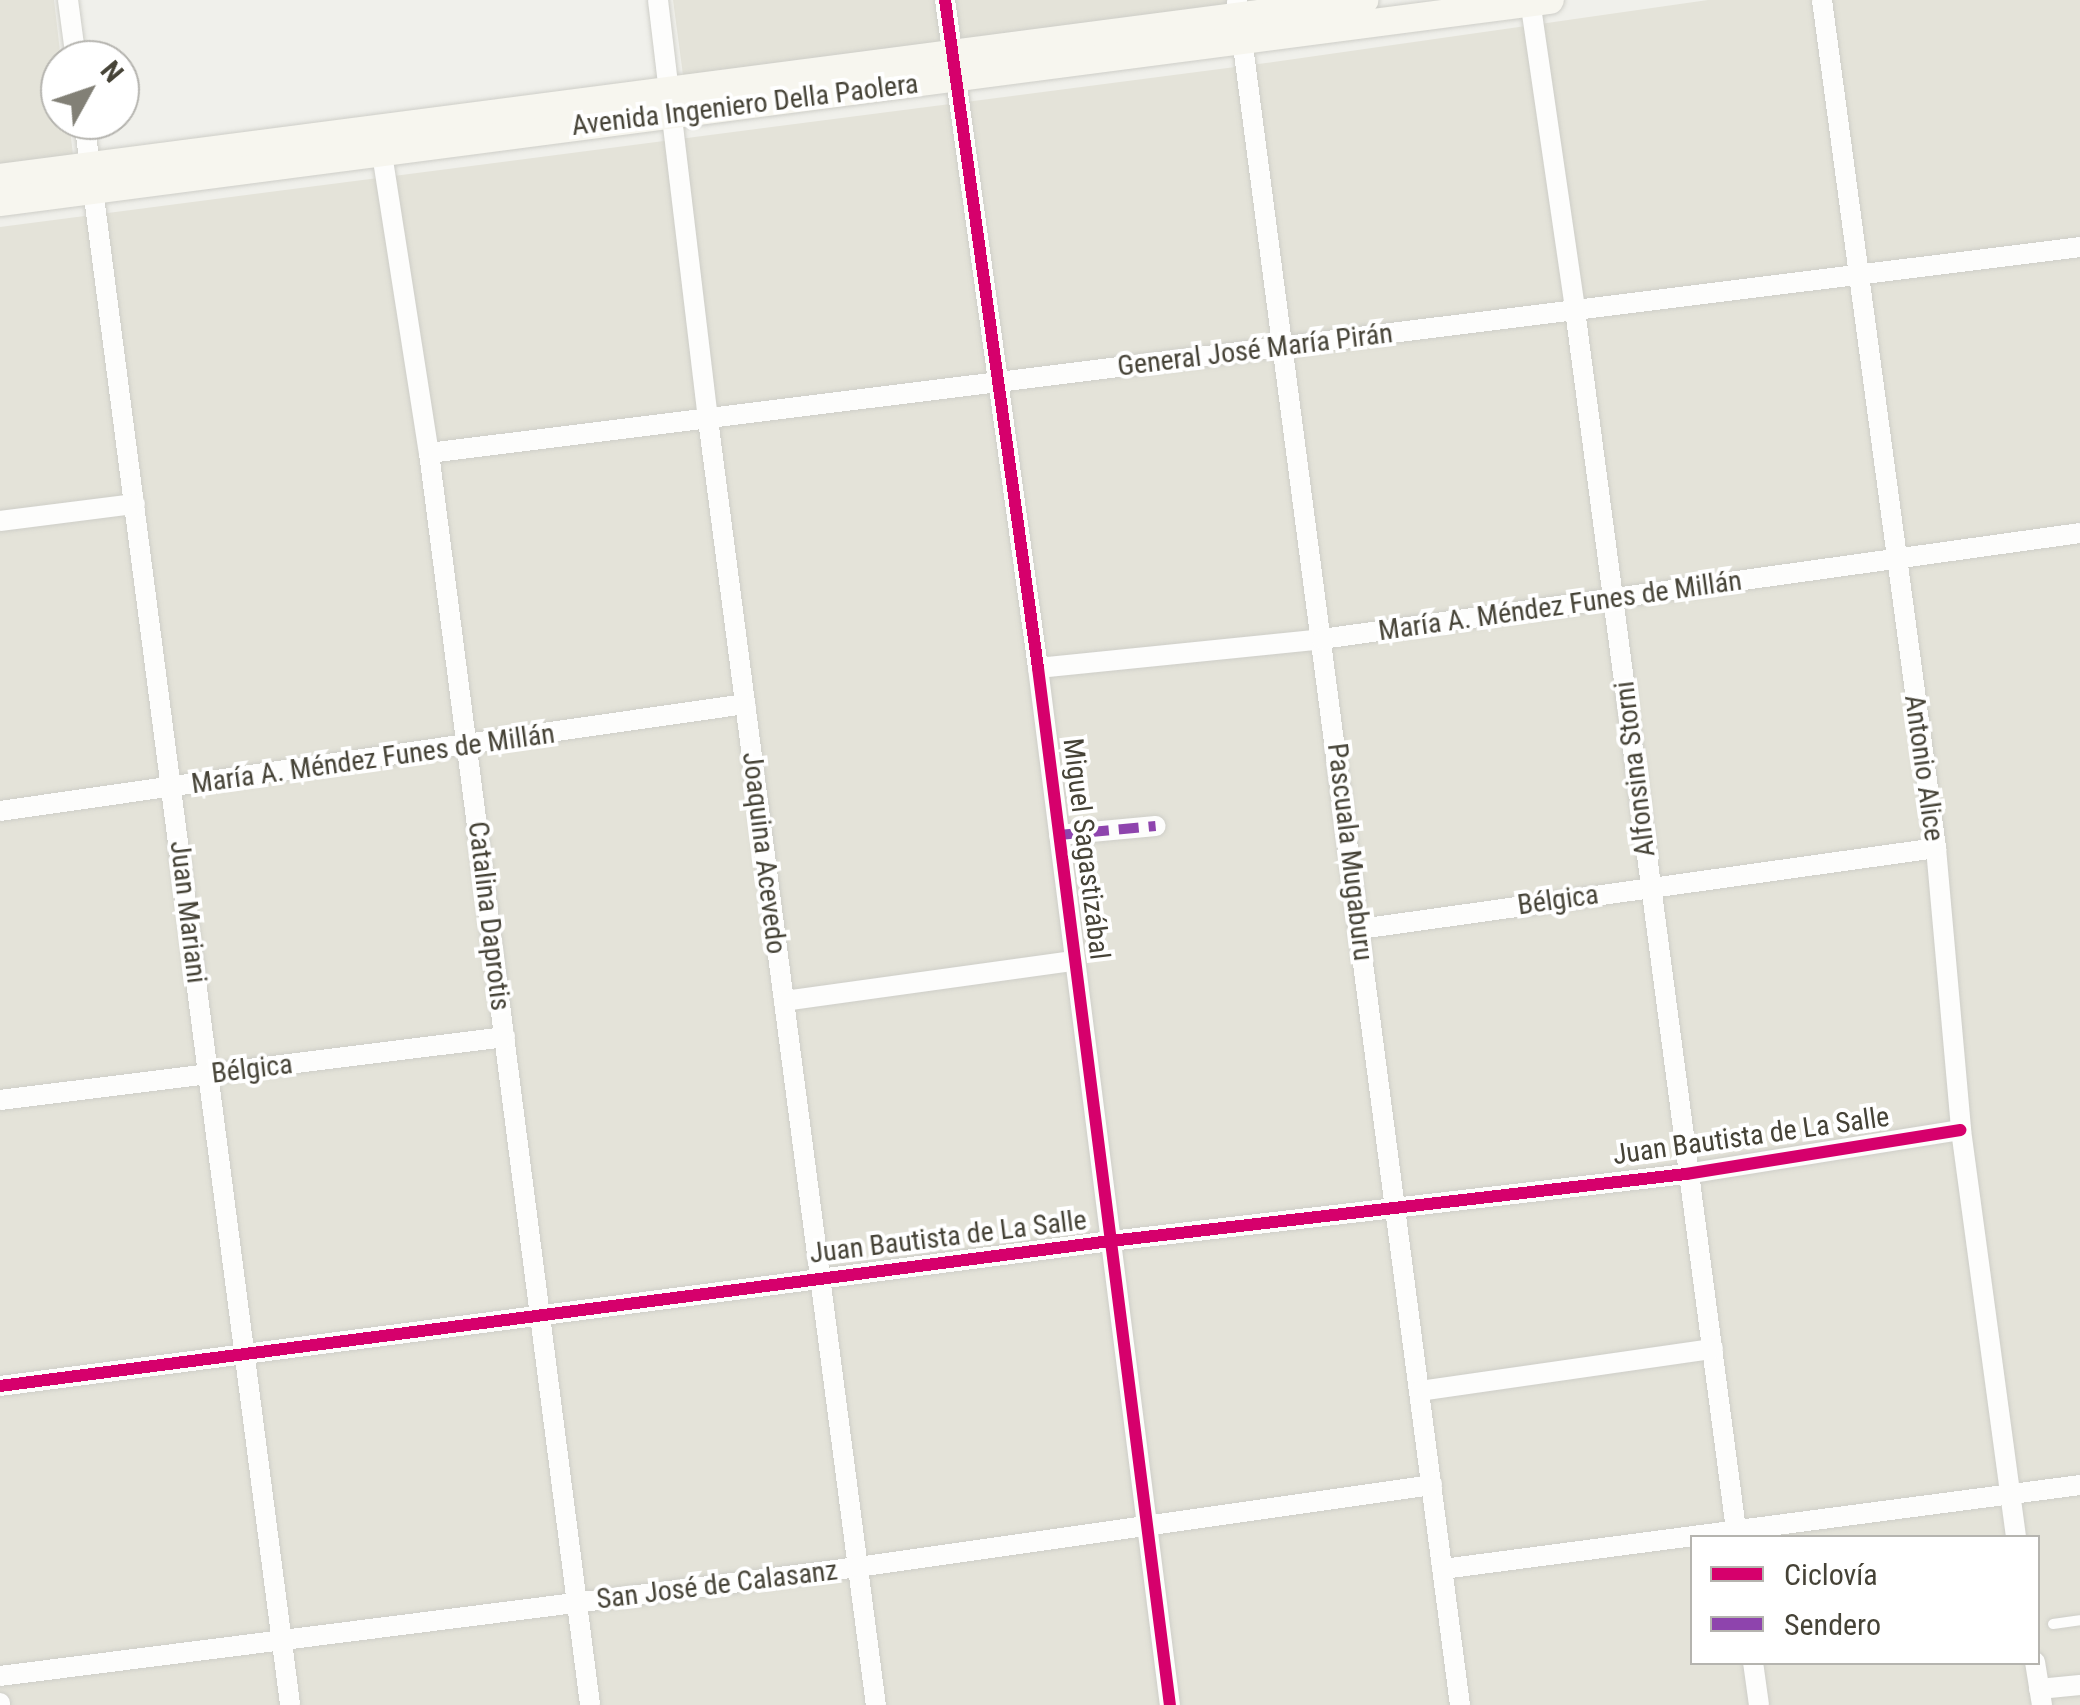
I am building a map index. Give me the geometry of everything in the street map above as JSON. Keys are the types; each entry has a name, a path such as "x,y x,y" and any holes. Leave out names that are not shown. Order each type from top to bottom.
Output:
{"main road":[{"name":"Avenida Ingeniero Della Paolera","path":"0,202 92,178 952,66 1364,0"},
{"name":"Avenida Ingeniero Della Paolera","path":"1239,19 1537,1"},
{"name":"Avenida Ingeniero Della Paolera","path":"0,178 92,178"}],"street":[{"path":"68,0 73,40"},
{"name":"Joaquina Acevedo","path":"658,0 708,417 876,1705"},
{"name":"Miguel Sagastizábal","path":"945,0 1038,668 1170,1705"},
{"name":"Antonio Alice","path":"1822,0 1862,272 1895,560 1936,848 1961,1130 2016,1535"},
{"name":"Alfonsina Storni","path":"1537,1 1686,1174 1737,1534"},
{"name":"Pascuala Mugaburu","path":"1239,19 1460,1705"},
{"name":"Juan Mariani","path":"87,140 290,1705"},
{"name":"Catalina Daprotis","path":"380,140 429,453 590,1705"},
{"name":"General José María Pirán","path":"429,453 2080,247"},
{"path":"0,521 135,504"},
{"name":"María A. Méndez Funes de Millán","path":"1038,668 1322,639 2080,533"},
{"name":"María A. Méndez Funes de Millán","path":"0,811 468,747 745,704"},
{"path":"1059,835 1156,826"},
{"name":"Bélgica","path":"1360,929 1936,848"},
{"path":"784,1001 1074,960"},
{"name":"Bélgica","path":"0,1100 505,1037"},
{"name":"Juan Bautista de La Salle","path":"0,1386 1111,1241 1686,1174 1961,1130"},
{"path":"1420,1390 1713,1350"},
{"path":"1737,1534 2080,1485"},
{"name":"San José de Calasanz","path":"0,1676 858,1567 1432,1486"},
{"path":"1443,1570 1690,1540"},
{"path":"1753,1665 1759,1705"},
{"path":"2036,1665 2041,1697 2080,1684"}],"lane":[{"path":"2053,1624 2080,1620"}],"shaded area":[{"path":"0,0 54,0 59,40 40,40 40,140 71,140 73,155 0,164"},
{"path":"673,0 1267,0 683,75"},
{"path":"1708,0 2080,0 2080,1705 0,1705 0,227 1266,63"}],"marked path":[{"path":"1059,835 1156,826"}],"cycle path":[{"path":"945,0 1038,668 1170,1705"},
{"path":"0,1386 1111,1241 1686,1174 1961,1130"}]}
